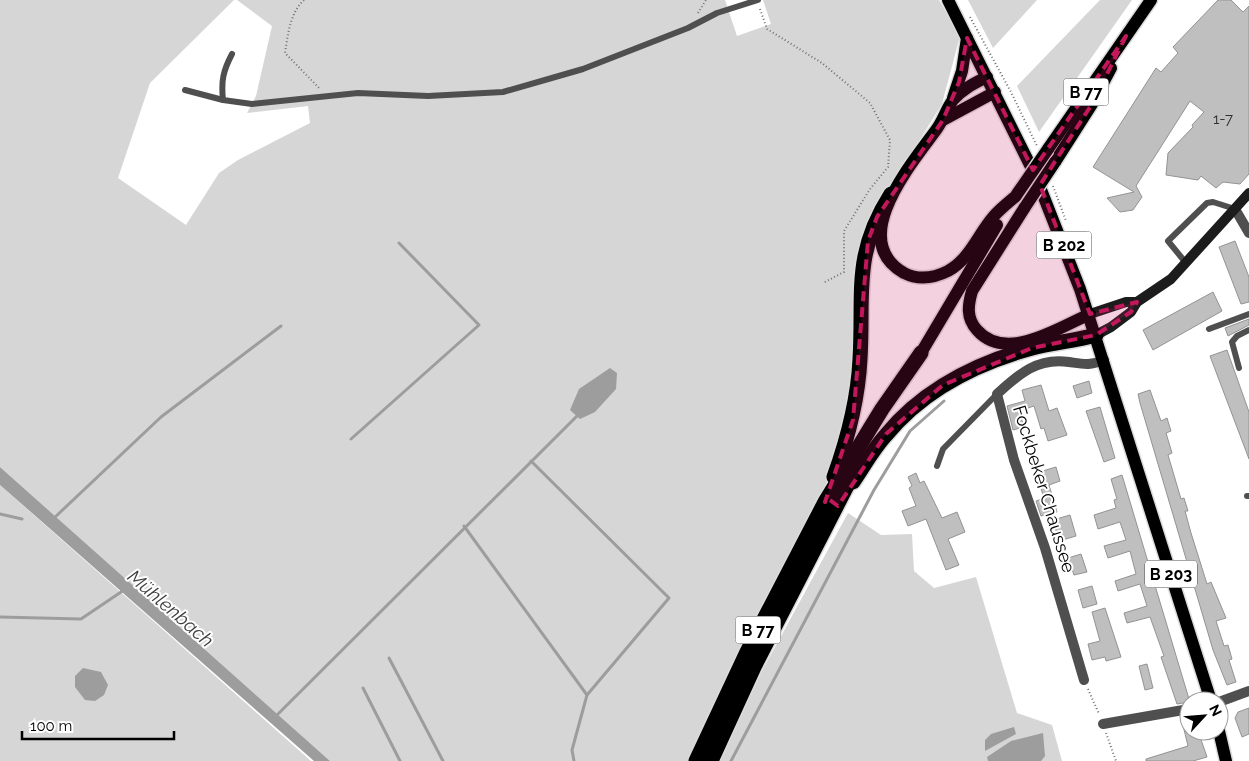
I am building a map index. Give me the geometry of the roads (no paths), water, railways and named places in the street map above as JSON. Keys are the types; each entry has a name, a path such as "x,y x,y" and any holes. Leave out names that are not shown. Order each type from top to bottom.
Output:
{"highway":[{"path":"832,504 853,420 860,358 862,277 868,240 877,217 891,194"},
{"path":"832,504 886,434 925,397 943,385 987,364 1032,348 1096,335"},
{"name":"B 77","path":"696,761 747,652 832,504 882,409 921,352"},
{"name":"B 77","path":"711,761 832,504"}],"main road":[{"name":"B 202","path":"948,0 988,77 1036,177 1090,314 1096,335"},
{"name":"B 77","path":"921,352 1017,195 1151,0"},
{"path":"1090,314 1023,342 1006,345 984,338 973,326 968,314 968,304 972,290 1092,104 1126,36"},
{"path":"967,38 962,71 943,120 891,194 883,221 884,250 899,270 907,274 924,278 947,272 956,266 970,250 994,216 1017,195"},
{"path":"952,100 972,85 988,77"},
{"path":"943,120 995,92"},
{"name":"B 203","path":"1096,335 1208,691"},
{"path":"1221,741 1226,761"}],"street":[{"path":"1096,335 1131,312 1138,302 1171,279 1249,193"},
{"path":"1235,209 1249,233"},
{"path":"1090,314 1126,302 1138,302"},
{"name":"Fockbeker Chaussee","path":"1084,680 1045,548 1014,460 996,394 1023,370 1042,362 1094,365 1104,360"},
{"path":"1229,699 1249,692"},
{"path":"1103,724 1179,711"}],"lane":[{"path":"185,90 223,100 252,104 358,93 444,96 503,92 583,69 688,28 717,13 757,1"},
{"path":"223,100 221,83 223,71 232,54"},
{"path":"1186,263 1168,240 1207,203 1212,202 1235,209"},
{"path":"1209,329 1249,314"},
{"path":"1239,368 1232,342 1237,336 1249,330"},
{"path":"937,466 943,449 996,394"}],"waterway":[{"path":"351,439 479,325 399,243"},
{"path":"53,519 161,417 281,326"},
{"path":"731,761 874,490 910,431 944,401"},
{"path":"275,717 577,416"},
{"path":"531,461 669,598 587,695 572,750 574,761"},
{"path":"0,514 22,519"},
{"path":"464,526 587,695"},
{"name":"Mühlenbach","path":"0,617 81,619 124,590"},
{"path":"389,658 443,761"},
{"path":"363,688 400,761"}]}
